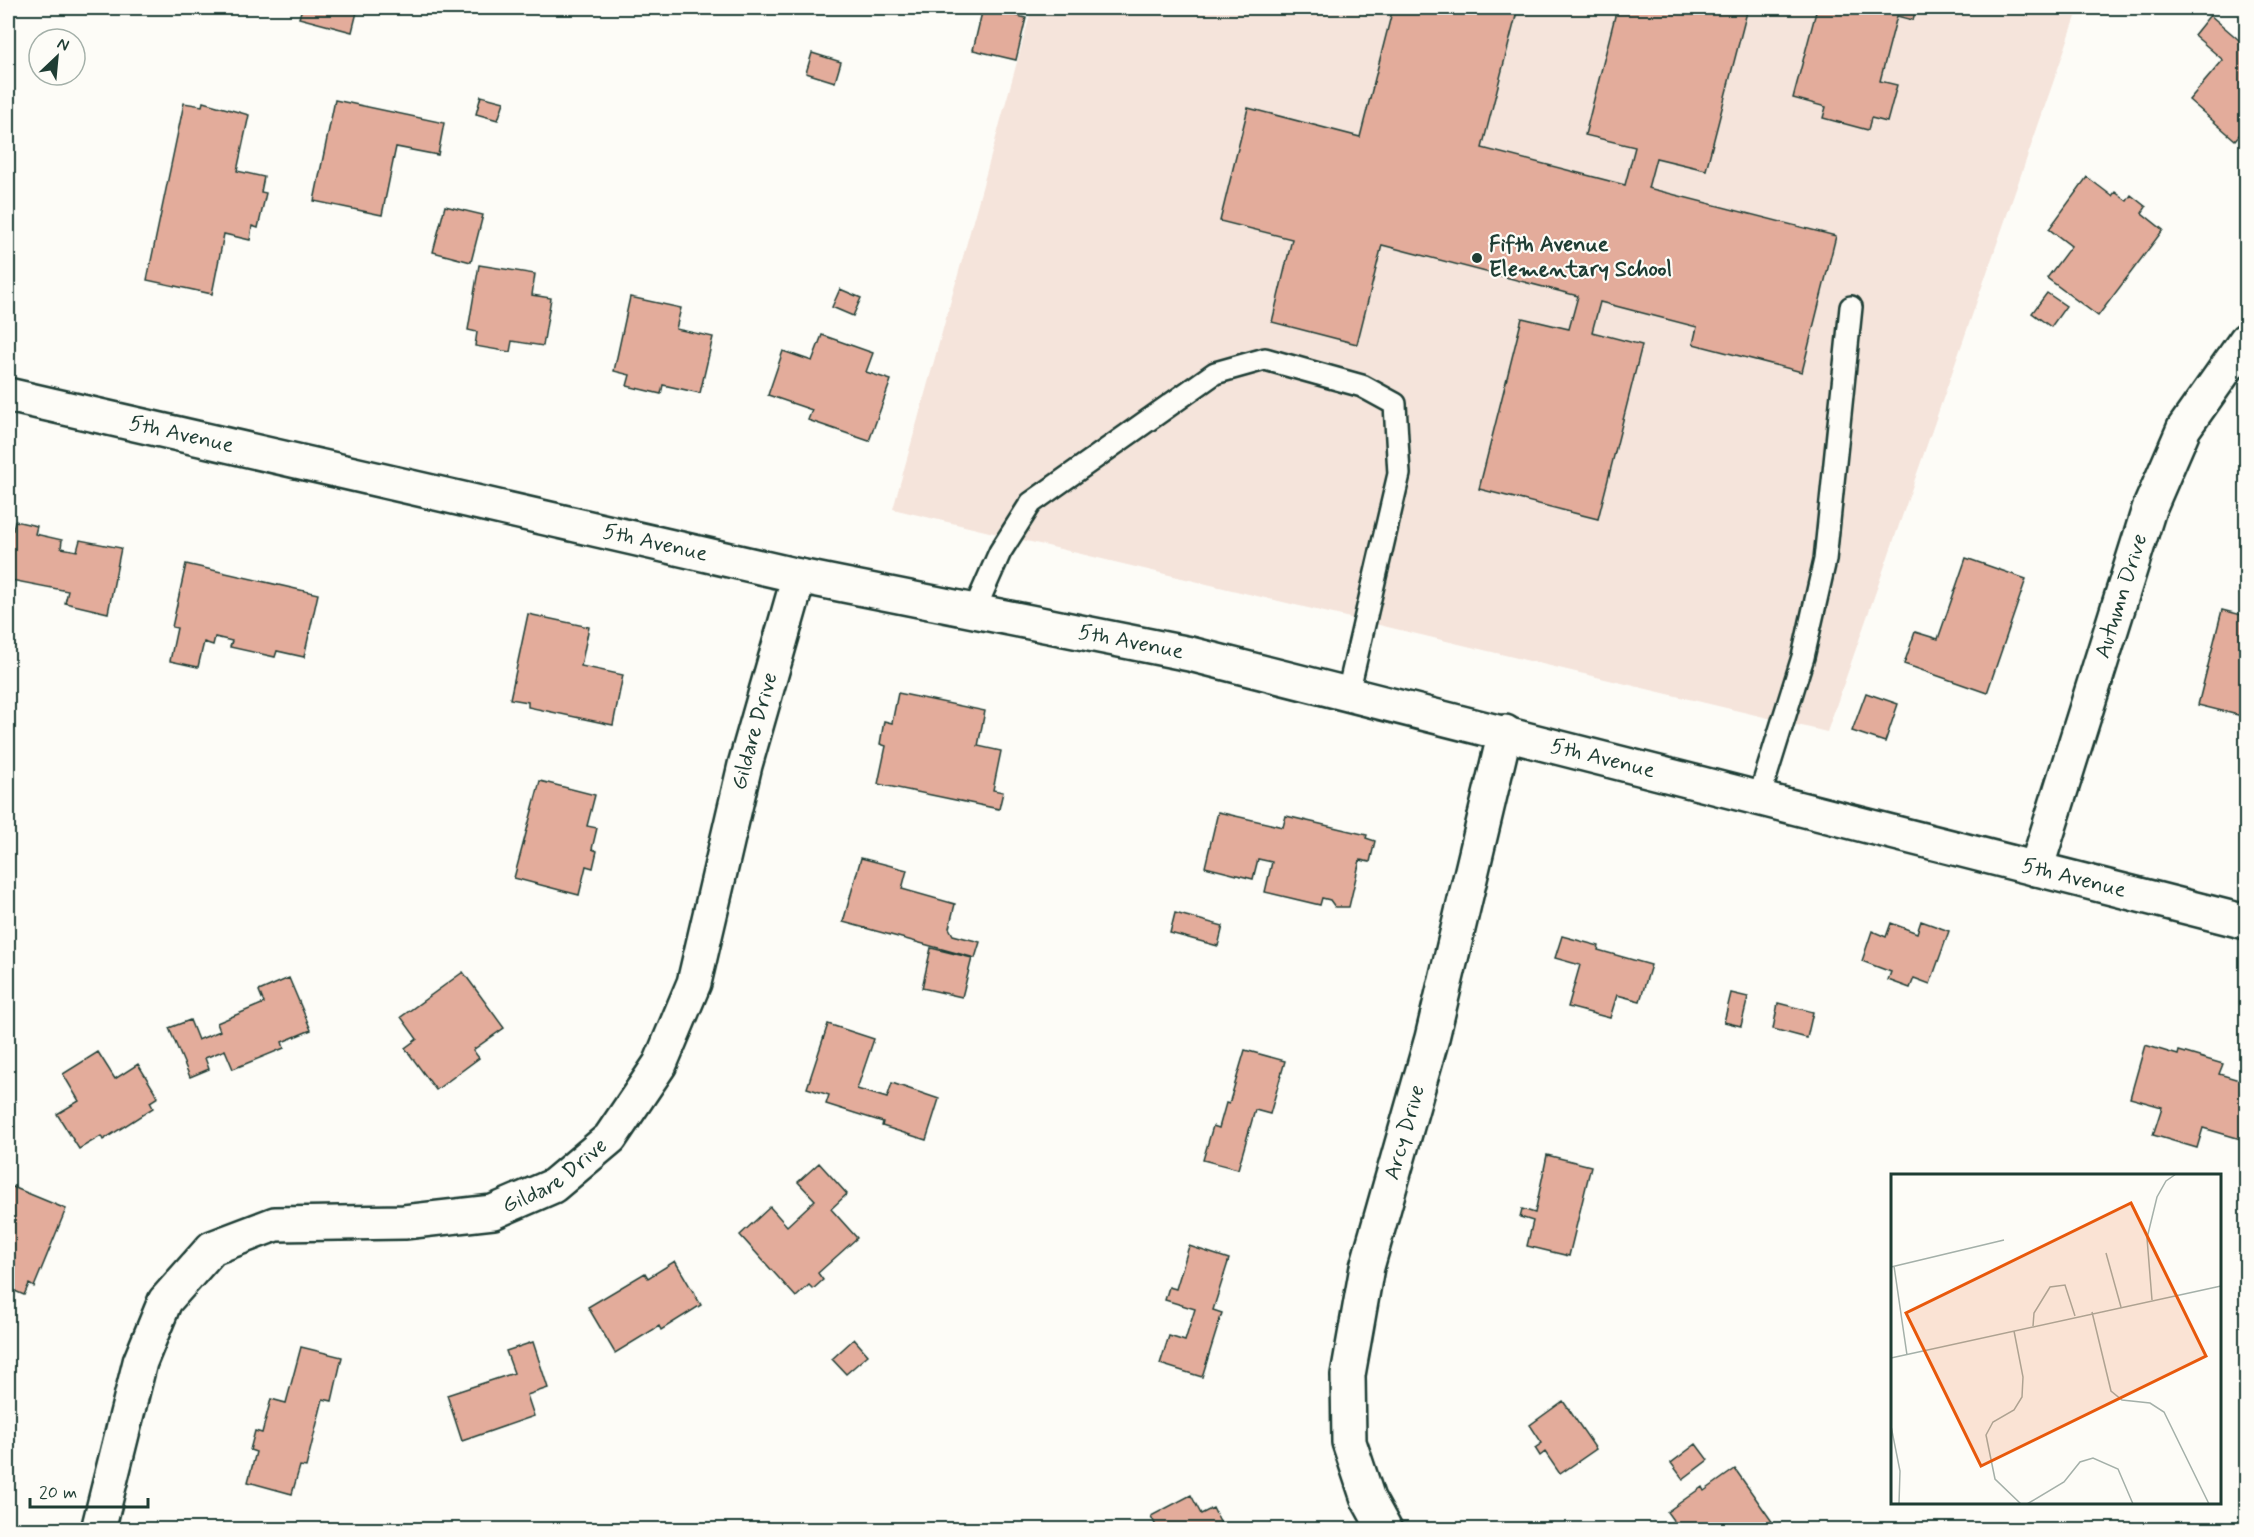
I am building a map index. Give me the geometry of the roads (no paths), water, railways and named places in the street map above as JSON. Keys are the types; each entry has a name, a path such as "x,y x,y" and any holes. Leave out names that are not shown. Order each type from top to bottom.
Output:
{"street":[{"name":"Autumn Drive","path":"2036,869 2149,509 2184,428 2247,340"},
{"name":"5th Avenue","path":"8,395 799,576 1190,654 1505,732 2247,922"},
{"name":"Gildare Drive","path":"98,1530 140,1362 165,1301 212,1248 275,1224 404,1222 493,1212 553,1186 610,1138 660,1064 694,983 745,765 799,576"},
{"name":"Arcy Drive","path":"1385,1530 1368,1499 1349,1442 1348,1375 1367,1267 1432,1038 1505,732"}],"lane":[{"path":"1759,798 1803,657 1825,560 1851,307"},
{"path":"974,611 1000,552 1031,503 1215,373 1265,359 1362,386 1395,404 1399,474 1348,693"}],"place":[{"name":"Fifth Avenue Elementary School","path":"1477,258"}]}
